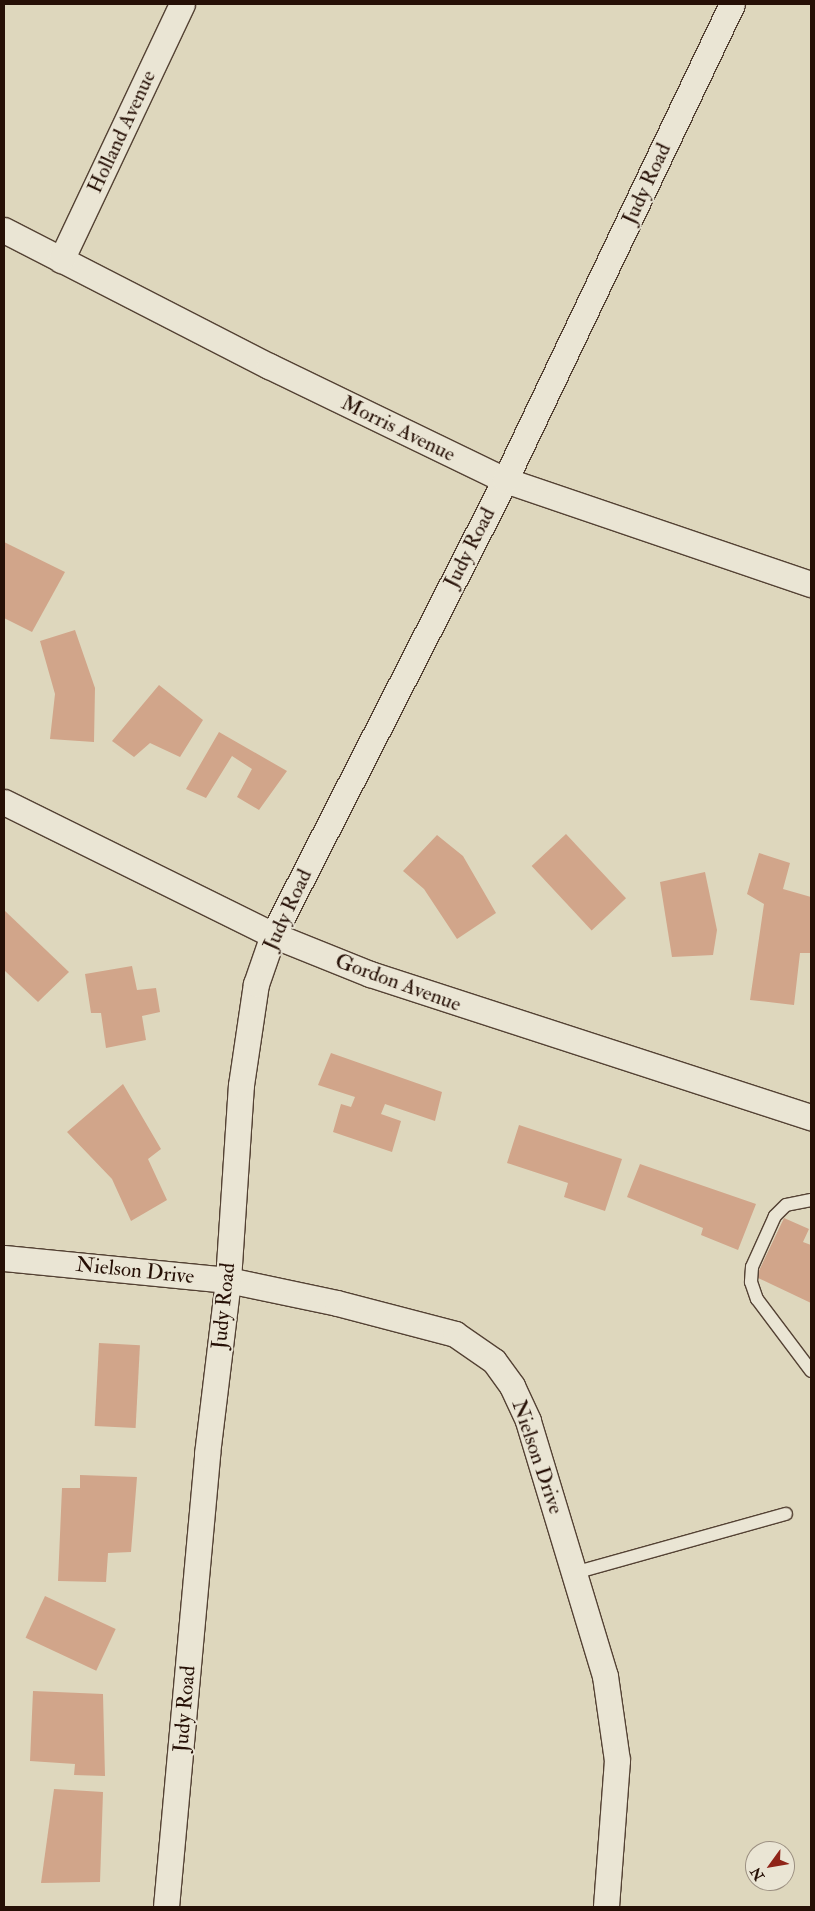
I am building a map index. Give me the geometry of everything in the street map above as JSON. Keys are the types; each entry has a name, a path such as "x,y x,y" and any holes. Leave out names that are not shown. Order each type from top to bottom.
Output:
{"street":[{"name":"Holland Avenue","path":"61,260 182,4"},
{"name":"Judy Road","path":"166,1907 207,1454 228,1280 247,1033 256,984 273,935 505,480 732,4"},
{"name":"Morris Avenue","path":"4,230 505,480 811,584"},
{"name":"Gordon Avenue","path":"4,802 273,935 469,1009 811,1117"},
{"name":"Nielson Drive","path":"4,1258 228,1280 434,1327 455,1334 494,1361 512,1386 528,1422 605,1676 616,1750 616,1795 606,1907"}],"lane":[{"path":"811,1200 786,1205 774,1216 752,1266 751,1282 757,1299 811,1371"},
{"path":"574,1572 786,1514"}],"building":[{"path":"4,542 65,572 32,632 4,618"},
{"path":"75,630 95,688 94,742 50,739 55,694 40,641"},
{"path":"159,685 203,720 180,757 150,743 134,757 112,741"},
{"path":"219,732 287,771 259,810 237,797 252,769 232,756 206,798 186,789"},
{"path":"566,834 626,898 592,930 532,866"},
{"path":"437,835 463,856 496,913 457,939 424,889 403,871"},
{"path":"759,853 790,863 783,889 811,897 811,953 800,953 794,1005 750,1000 764,904 747,894"},
{"path":"705,872 717,930 713,955 672,957 660,882"},
{"path":"4,910 69,972 38,1002 4,970"},
{"path":"132,966 137,990 156,988 160,1012 142,1016 146,1040 106,1048 101,1013 91,1013 85,974"},
{"path":"331,1053 442,1092 435,1121 385,1104 381,1114 401,1121 392,1152 333,1132 341,1104 351,1107 355,1097 318,1085"},
{"path":"123,1084 161,1149 148,1159 167,1200 131,1221 112,1179 67,1132"},
{"path":"519,1125 622,1159 605,1211 564,1197 568,1183 507,1163"},
{"path":"640,1164 756,1204 738,1250 701,1235 703,1228 627,1197"},
{"path":"784,1218 809,1229 803,1242 811,1245 811,1303 756,1277"},
{"path":"99,1343 140,1345 136,1428 95,1426"},
{"path":"80,1475 137,1477 131,1552 108,1553 106,1582 58,1581 62,1488 80,1488"},
{"path":"45,1596 116,1629 96,1671 26,1638"},
{"path":"33,1691 103,1694 105,1776 74,1775 75,1764 30,1761"},
{"path":"54,1789 103,1792 100,1882 41,1883"}]}
